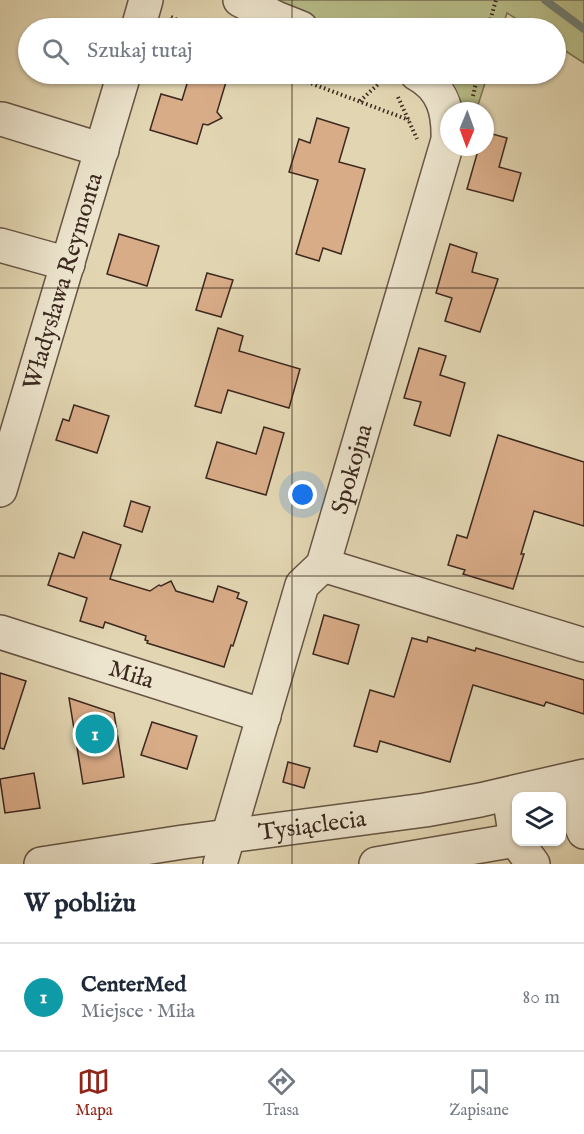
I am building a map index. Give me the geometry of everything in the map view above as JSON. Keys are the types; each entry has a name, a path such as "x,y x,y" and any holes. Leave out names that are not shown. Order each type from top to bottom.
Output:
{"street":[{"path":"141,18 146,0"},
{"path":"240,0 276,18"},
{"name":"Władysława Reymonta","path":"0,490 121,84"},
{"name":"Spokojna","path":"224,850 302,585 323,565 448,140 448,122 444,103 431,84"},
{"path":"0,119 102,150"},
{"path":"0,245 68,264"},
{"path":"323,565 584,645"},
{"name":"Miła","path":"0,632 264,716"},
{"path":"573,779 584,831"},
{"name":"Tysiąclecia","path":"40,864 224,850 364,818 425,810 573,779"},
{"path":"509,794 512,812"},
{"path":"364,818 371,864"},
{"path":"376,864 512,842"},
{"path":"520,846 533,864"}],"path":[{"path":"492,18 496,0"},
{"path":"313,84 409,120"},
{"path":"360,101 390,84"},
{"path":"398,84 409,120 418,140"},
{"path":"471,102 476,84"}],"green space":[{"path":"264,0 584,0 584,63 566,51 566,18 515,18 507,13 505,18 300,18"},
{"path":"442,84 485,84 479,102 455,102"}],"building":[{"path":"187,84 225,84 217,112 222,118 208,125 203,124 197,144 150,130 161,94 182,100"},
{"path":"317,118 349,128 339,162 365,169 341,254 323,248 319,261 296,254 318,180 289,172 299,139 310,143"},
{"path":"494,134 507,138 499,167 521,173 513,201 467,189 476,156 494,156"},
{"path":"119,234 159,246 147,286 107,274"},
{"path":"450,244 477,253 472,272 498,279 480,332 445,321 452,298 436,293"},
{"path":"207,273 233,280 221,317 196,310"},
{"path":"218,328 243,336 239,351 300,369 289,408 228,390 221,413 195,406"},
{"path":"419,348 446,356 440,375 465,383 450,436 414,425 421,402 404,398"},
{"path":"74,405 109,416 97,453 56,440 63,419 69,421"},
{"path":"264,427 284,433 266,495 206,478 217,442 256,454"},
{"path":"498,435 584,462 584,526 534,511 513,589 463,574 465,570 448,565 457,535 467,538"},
{"path":"131,501 150,507 142,532 124,526"},
{"path":"83,532 121,545 110,579 150,591 171,581 176,591 213,602 218,586 239,593 237,598 247,602 224,667 147,643 146,636 105,622 103,628 80,621 87,598 48,585 59,553 74,558"},
{"path":"324,615 359,625 348,664 313,654"},
{"path":"428,637 475,651 476,648 584,680 584,714 546,702 544,706 473,685 450,762 380,741 377,752 354,746 370,690 394,697 412,638 427,642"},
{"path":"0,673 26,681 4,749 0,748"},
{"path":"69,698 114,713 124,777 83,784"},
{"path":"152,722 197,736 187,769 141,755"},
{"path":"288,762 310,768 304,788 283,782"},
{"path":"34,773 40,808 5,813 0,779"}],"waterway":[{"path":"545,0 584,29"}],"place":[{"name":"CenterMed","path":"95,734"}]}
